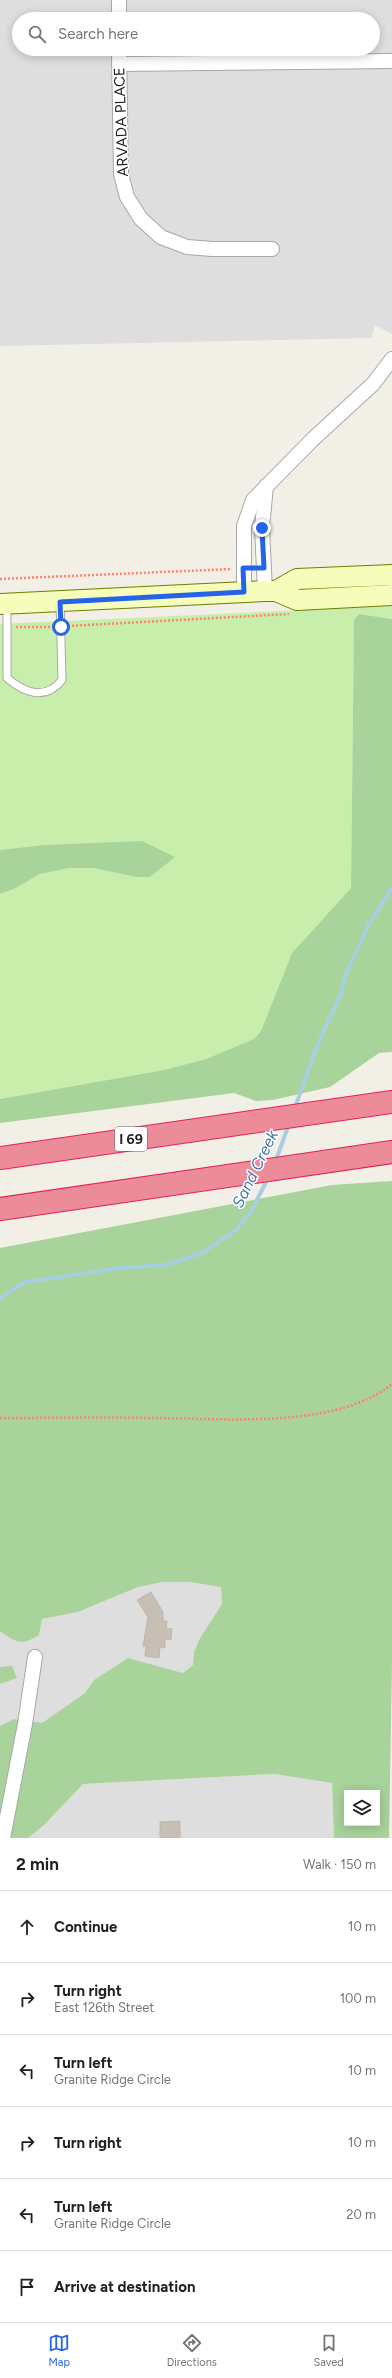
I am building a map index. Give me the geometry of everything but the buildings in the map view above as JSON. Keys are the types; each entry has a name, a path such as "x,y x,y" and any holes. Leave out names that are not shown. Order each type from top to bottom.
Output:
{"highway":[{"name":"I 69","path":"0,1158 392,1102"},
{"path":"0,1209 392,1152"}],"main road":[{"path":"270,591 297,579 392,575"},
{"path":"3,604 270,591 297,600 392,596"}],"street":[{"path":"118,0 119,12"},
{"name":"ARVADA PLACE","path":"119,56 121,174 127,197 141,219 161,236 187,247 212,250 272,249"},
{"path":"119,64 392,61"},
{"path":"244,592 242,545 247,514 253,500 313,439 373,384 392,359"},
{"path":"266,486 262,528 270,591"},
{"path":"3,1838 25,1724 35,1656"}],"lane":[{"path":"3,604 7,628 7,678 19,688 38,694 56,687 62,680 60,602"}],"path":[{"path":"0,579 243,568"},
{"path":"7,628 61,627 294,614"},
{"path":"0,1418 213,1419 310,1416 360,1404 392,1384"}],"shaded area":[{"path":"0,0 392,0 392,334 375,325 371,338 0,346"},
{"path":"163,1582 190,1582 221,1587 222,1604 200,1638 194,1652 193,1665 183,1673 128,1658 94,1680 85,1693 42,1723 14,1719 0,1726 0,1684 17,1677 0,1667 0,1631 14,1641 39,1635 42,1619 78,1612 138,1587"},
{"path":"275,1774 332,1783 334,1838 28,1838 44,1825 83,1784"}],"green space":[{"path":"392,606 392,619 359,614 354,620 351,888 292,953 261,1031 254,1039 206,1059 164,1070 0,1099 0,894 16,888 40,874 69,868 93,868 136,877 150,877 0,850 0,624"},
{"path":"359,614 392,619 392,1052 379,1053 330,1087 273,1100 256,1101 234,1093 0,1123 0,1099 164,1070 206,1059 254,1039 261,1031 292,953 351,888 354,620"},
{"path":"142,841 175,857 150,877 136,877 93,868 69,868 40,874 16,888 0,894 0,850 45,845"},
{"path":"392,1181 392,1662 389,1838 334,1838 332,1783 275,1774 83,1784 44,1825 28,1838 0,1838 0,1726 14,1719 42,1723 85,1693 94,1680 128,1658 183,1673 193,1665 194,1652 200,1638 222,1604 221,1587 190,1582 163,1582 138,1587 78,1612 42,1619 39,1635 28,1641 19,1642 0,1631 0,1248 332,1185"},
{"path":"12,1666 17,1678 0,1684 0,1667"}],"waterway":[{"name":"Sand Creek","path":"294,1110 319,1041 339,999 349,967 369,924 392,888"},
{"name":"Sand Creek","path":"275,1163 289,1124"},
{"name":"Sand Creek","path":"0,1298 25,1282 120,1268 166,1265 202,1253 236,1230 252,1210 268,1178"}],"route":[{"path":"61,627 60,602 244,592 243,568 264,568 262,528"}]}
